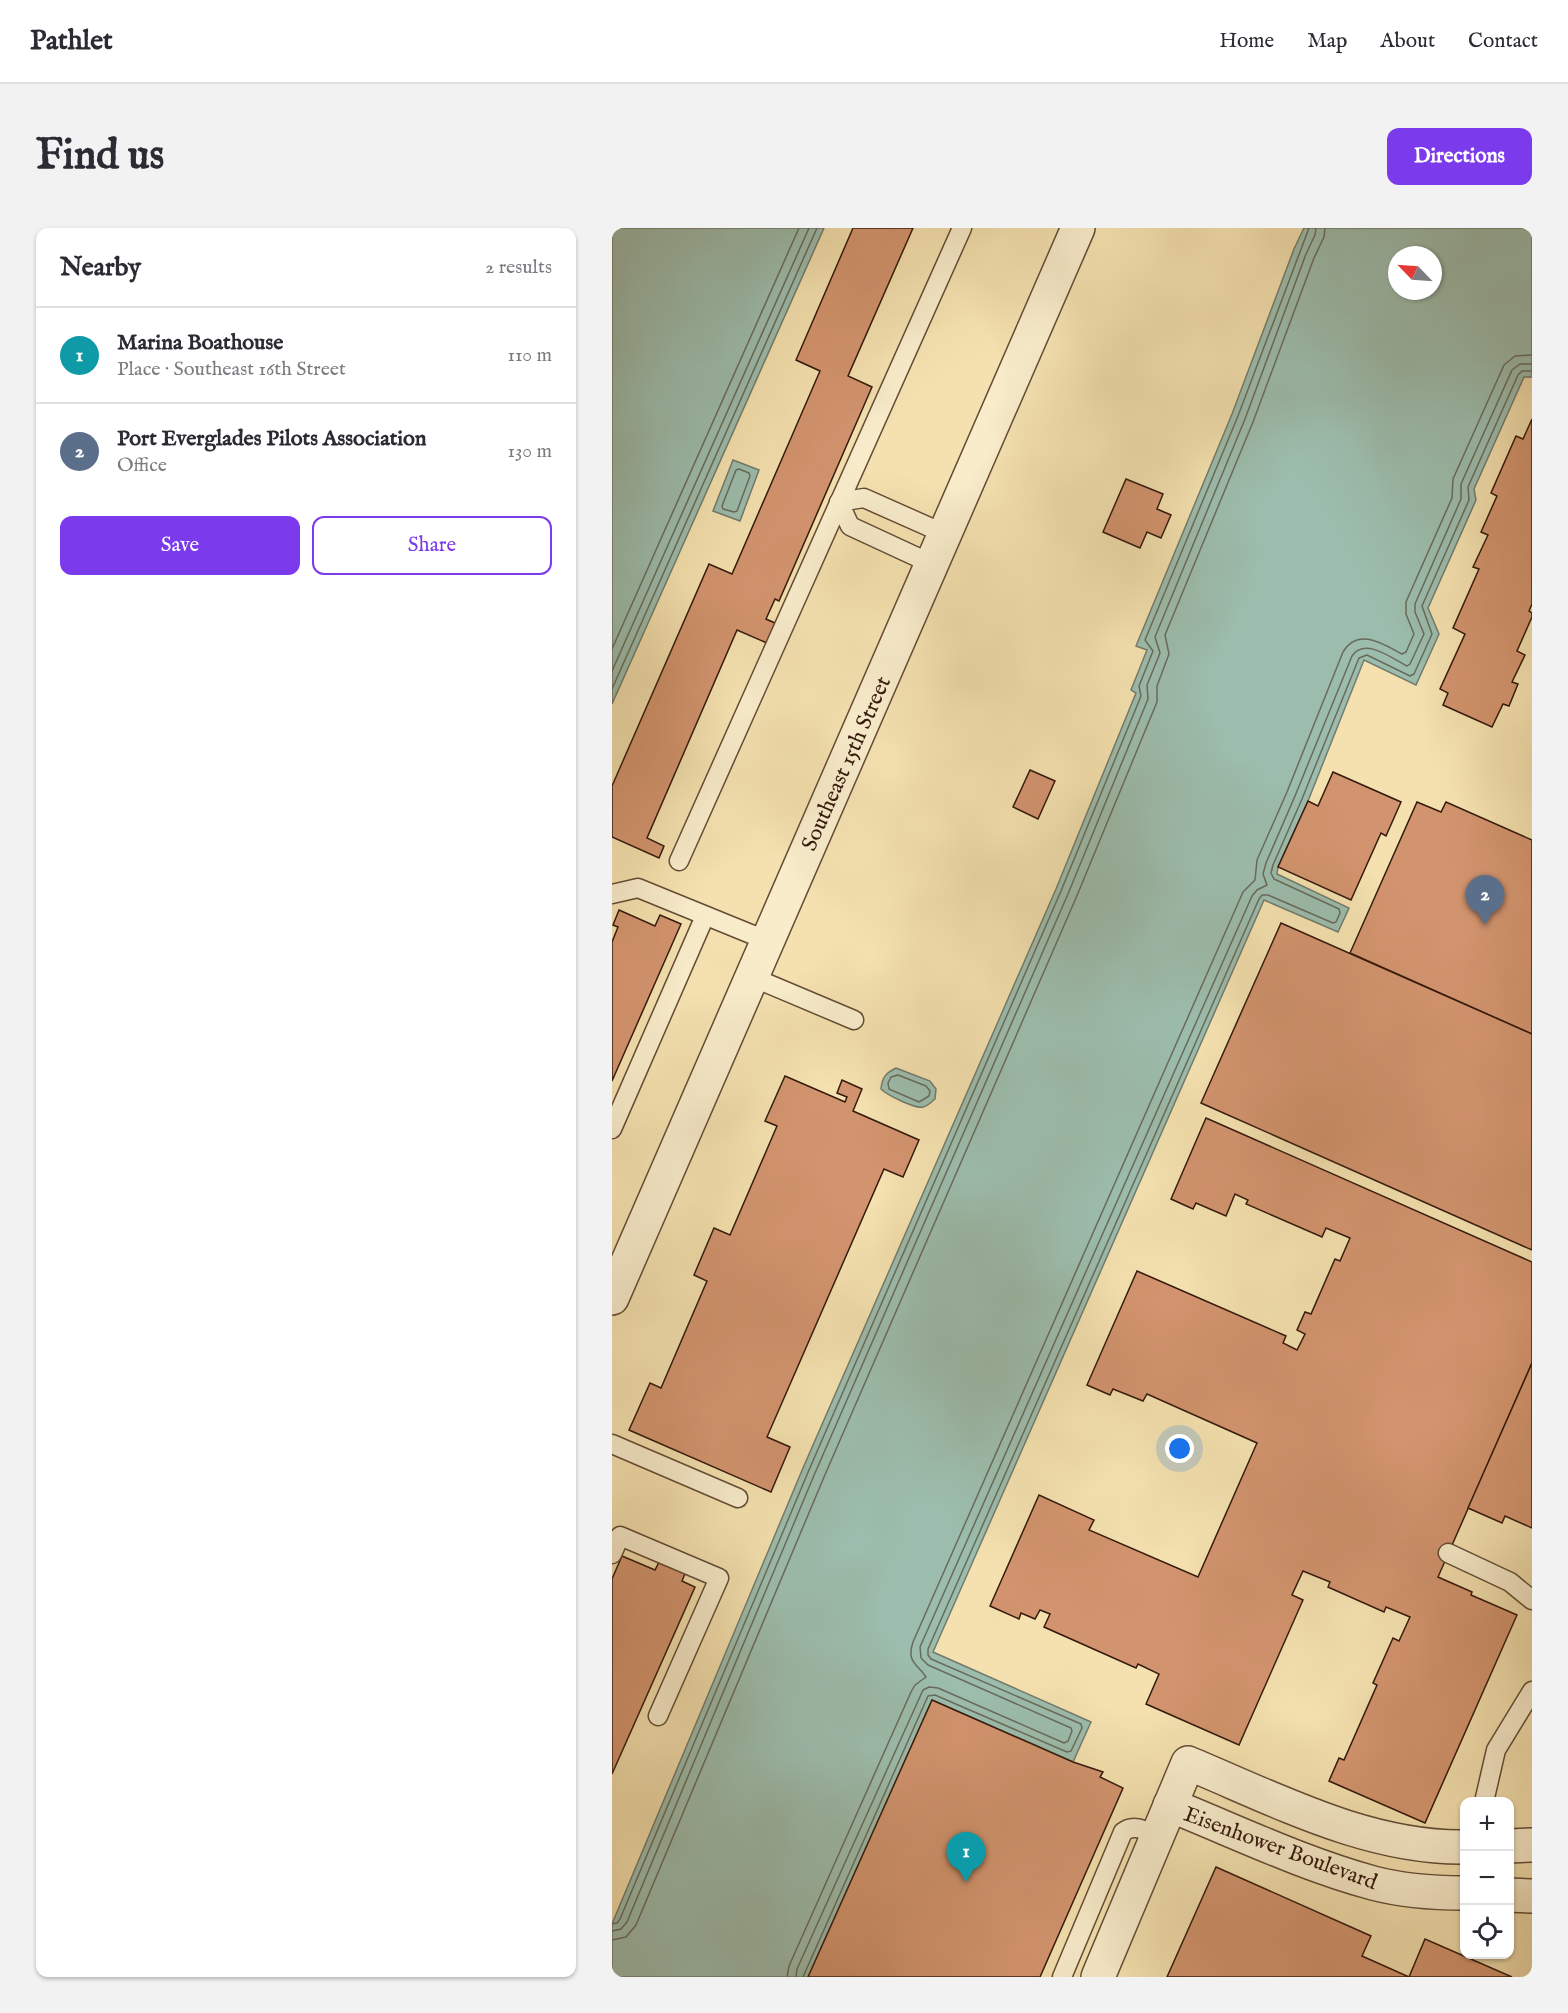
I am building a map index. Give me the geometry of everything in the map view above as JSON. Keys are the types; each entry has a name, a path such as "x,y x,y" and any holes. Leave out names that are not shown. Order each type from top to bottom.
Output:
{"street":[{"name":"Southeast 15th Street","path":"612,1298 1078,228"},
{"name":"Eisenhower Boulevard","path":"1460,1847 1434,1847 1385,1839 1330,1822 1188,1763 1170,1805 1314,1864 1374,1884 1429,1893 1460,1893"},
{"path":"1098,1977 1170,1805"},
{"path":"1514,1846 1532,1845"},
{"path":"1514,1895 1532,1896"}],"lane":[{"path":"680,861 962,228"},
{"path":"839,502 864,498 945,534"},
{"path":"839,502 850,526 932,564"},
{"path":"612,894 638,888 768,941"},
{"path":"612,1129 705,916"},
{"path":"752,977 854,1020"},
{"path":"612,1444 738,1498"},
{"path":"612,1554 620,1536 719,1578 658,1716"},
{"path":"1448,1553 1510,1582 1532,1600"},
{"path":"1485,1797 1496,1750 1532,1691"},
{"path":"1062,1977 1123,1832 1134,1827 1157,1836"}],"water":[{"path":"612,228 824,228 612,704"},
{"path":"1304,228 1532,228 1532,377 1524,377 1474,489 1476,500 1428,608 1439,634 1416,685 1364,660 1308,801 1278,867 1277,874 1349,908 1338,932 1264,900 933,1652 1091,1722 1073,1762 932,1700 808,1977 612,1977 612,1924 803,1468 1056,889 1136,693 1131,690 1147,650 1136,646 1232,414"},
{"path":"733,460 759,470 740,521 713,511"},
{"path":"896,1068 930,1081 936,1089 935,1099 926,1106 919,1107 884,1092 881,1089 882,1081"}],"building":[{"path":"853,228 913,228 848,376 872,387 779,601 775,599 766,619 775,623 767,643 737,630 647,838 664,846 659,858 612,837 612,786 709,564 732,574 820,371 796,360"},
{"path":"1532,419 1532,604 1529,611 1532,617 1517,651 1525,655 1512,682 1518,684 1509,706 1503,704 1492,727 1443,705 1448,693 1440,689 1465,634 1453,628 1479,569 1473,567 1488,535 1481,532 1497,496 1491,493 1516,436 1523,439"},
{"path":"1126,479 1163,494 1157,509 1171,515 1161,538 1147,532 1140,548 1103,532"},
{"path":"1030,770 1055,781 1038,819 1013,807"},
{"path":"1333,772 1401,802 1386,836 1381,833 1351,900 1278,867 1308,801 1318,806"},
{"path":"1417,802 1441,812 1446,802 1532,840 1532,1034 1350,953"},
{"path":"619,910 655,926 660,915 681,924 612,1081 612,942 618,927 613,925"},
{"path":"1281,923 1532,1034 1532,1250 1201,1103"},
{"path":"785,1076 845,1102 847,1097 837,1093 842,1080 862,1089 853,1111 919,1140 903,1177 884,1169 767,1437 790,1447 771,1492 629,1430 650,1383 661,1388 707,1281 694,1275 714,1228 730,1235 777,1126 765,1121"},
{"path":"1206,1118 1532,1262 1532,1363 1438,1577 1472,1592 1471,1595 1517,1615 1425,1823 1329,1781 1339,1758 1344,1760 1377,1685 1373,1683 1393,1638 1399,1641 1410,1617 1386,1607 1384,1612 1328,1587 1330,1582 1303,1571 1292,1595 1303,1600 1239,1745 1146,1704 1159,1674 1138,1664 1136,1668 1044,1627 1050,1614 1040,1610 1035,1619 1021,1613 1019,1619 990,1606 1039,1495 1094,1520 1089,1530 1198,1577 1257,1443 1147,1394 1143,1401 1113,1389 1110,1395 1087,1385 1137,1271 1286,1336 1283,1343 1297,1350 1305,1334 1297,1330 1305,1312 1311,1314 1335,1259 1340,1261 1350,1238 1326,1228 1322,1237 1246,1204 1248,1200 1235,1194 1226,1216 1196,1203 1193,1209 1171,1199"},
{"path":"1532,1363 1532,1528 1505,1516 1502,1523 1468,1508"},
{"path":"622,1556 655,1570 660,1560 686,1571 682,1581 695,1587 612,1774 612,1579"},
{"path":"932,1700 1073,1762 1103,1772 1100,1777 1123,1788 1040,1977 808,1977"},
{"path":"1216,1867 1371,1936 1362,1956 1409,1977 1167,1977"},
{"path":"1425,1939 1460,1954 1460,1959 1471,1959 1512,1977 1409,1977"}],"place":[{"name":"Port Everglades Pilots Association","path":"1485,925"},
{"name":"Marina Boathouse","path":"966,1882"}]}
